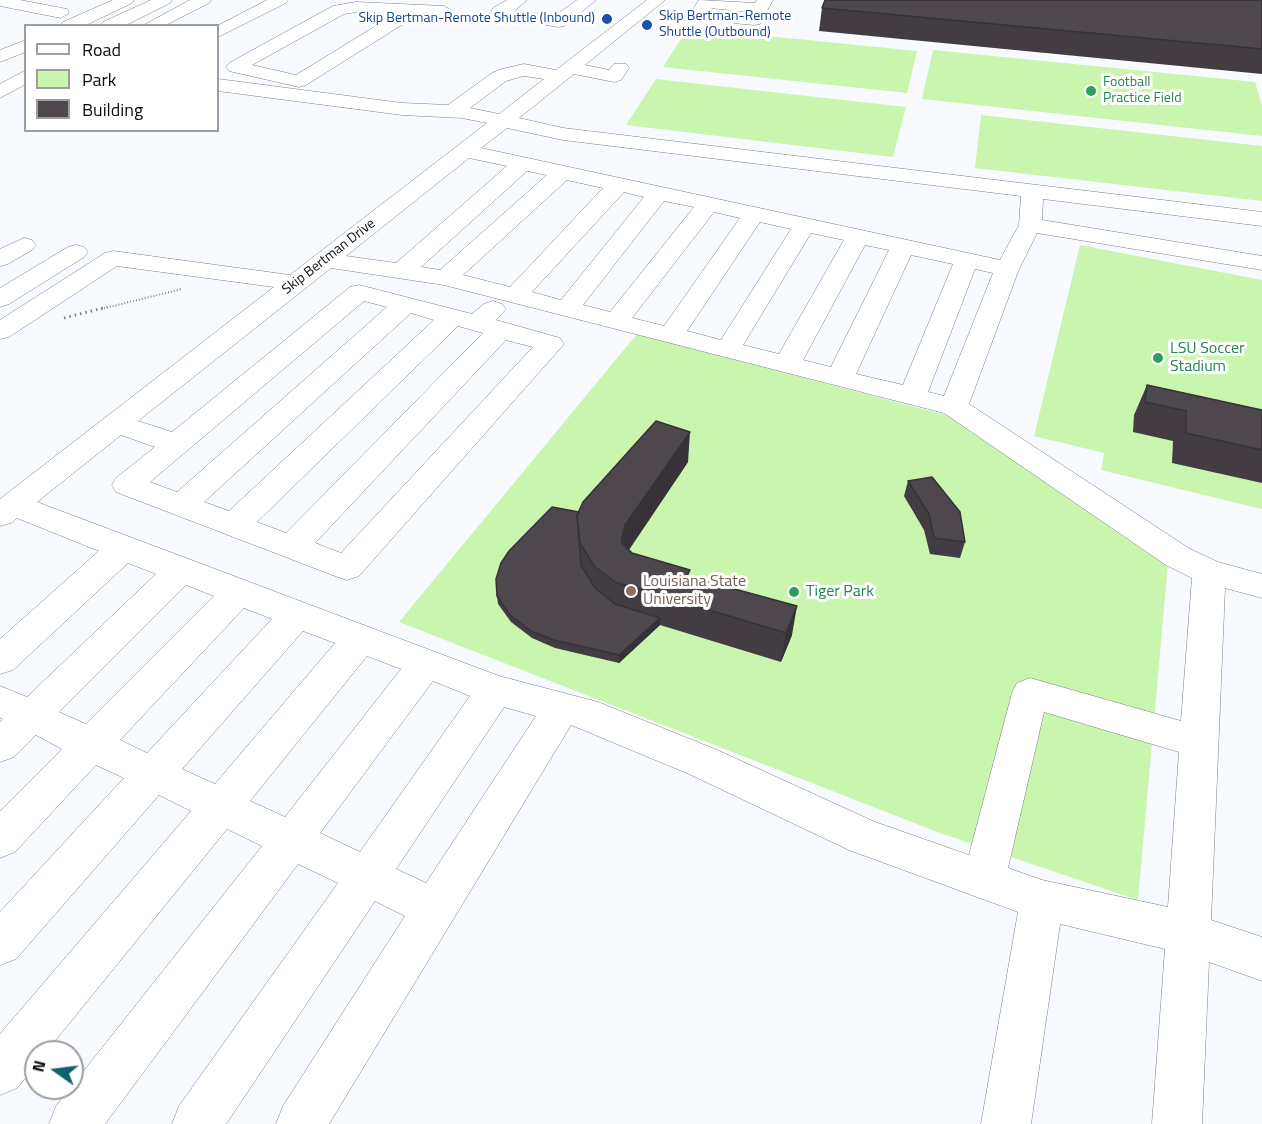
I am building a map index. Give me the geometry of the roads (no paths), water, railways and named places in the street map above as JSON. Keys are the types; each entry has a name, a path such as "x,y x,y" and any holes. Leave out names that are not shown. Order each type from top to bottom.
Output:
{"street":[{"path":"65,19 90,0"},
{"path":"43,24 126,0"},
{"path":"113,24 164,0"},
{"path":"154,24 203,0"},
{"path":"219,31 280,0"},
{"path":"421,30 440,19 444,11 461,0"},
{"path":"519,0 499,12 558,22 588,0"},
{"name":"Skip Bertman Drive","path":"9,501 116,424 657,0"},
{"path":"0,2 65,19"},
{"path":"526,17 543,6"},
{"path":"226,65 339,10 356,7 444,11"},
{"path":"355,23 377,8"},
{"path":"226,65 299,81 416,9"},
{"path":"630,21 652,25"},
{"path":"0,41 24,30"},
{"path":"580,36 606,40"},
{"path":"0,58 24,46"},
{"path":"524,70 527,62 546,56"},
{"path":"0,58 24,62"},
{"path":"267,74 286,62"},
{"path":"452,112 499,77 524,70 614,76 620,68"},
{"path":"3,90 24,76"},
{"path":"315,97 335,84"},
{"path":"219,85 402,109 452,112 563,134 1262,219"},
{"path":"465,151 1007,269"},
{"path":"403,270 523,163"},
{"path":"445,278 562,172"},
{"path":"234,525 513,294 619,184"},
{"path":"954,407 1007,269 1030,225 1032,192"},
{"path":"568,308 659,193"},
{"path":"616,321 708,204"},
{"path":"671,335 754,214"},
{"path":"728,350 806,225"},
{"path":"1030,225 1262,263"},
{"path":"787,364 858,236"},
{"path":"0,259 24,245"},
{"path":"840,378 903,246"},
{"path":"0,300 76,252"},
{"path":"0,331 113,258 296,283"},
{"path":"325,260 445,278 954,407 1178,557 1209,572 1262,586"},
{"path":"912,397 967,260"},
{"path":"359,292 406,304 551,344 347,568 127,485 359,292"},
{"path":"181,506 406,304"},
{"path":"292,547 477,323"},
{"path":"116,424 177,444"},
{"path":"9,501 123,548 495,690 585,713 660,743 864,837 1042,900 1188,933 1262,959"},
{"path":"0,660 123,548"},
{"path":"0,746 16,708 181,570"},
{"path":"1177,1124 1209,572"},
{"path":"0,839 239,592"},
{"path":"0,944 296,615"},
{"path":"0,1071 360,639"},
{"path":"74,1124 426,664"},
{"path":"197,1124 495,690"},
{"path":"984,880 1030,693 1199,742"},
{"path":"301,1124 434,908 562,707"},
{"path":"16,708 434,908"},
{"path":"1006,1124 1042,900"}],"place":[{"name":"Skip Bertman-Remote Shuttle (Inbound)","path":"607,19"},
{"name":"Skip Bertman-Remote Shuttle (Outbound)","path":"647,25"},
{"name":"Football Practice Field","path":"1091,91"},
{"name":"LSU Soccer Stadium","path":"1158,358"},
{"name":"Louisiana State University","path":"631,591"},
{"name":"Tiger Park","path":"794,592"}]}
